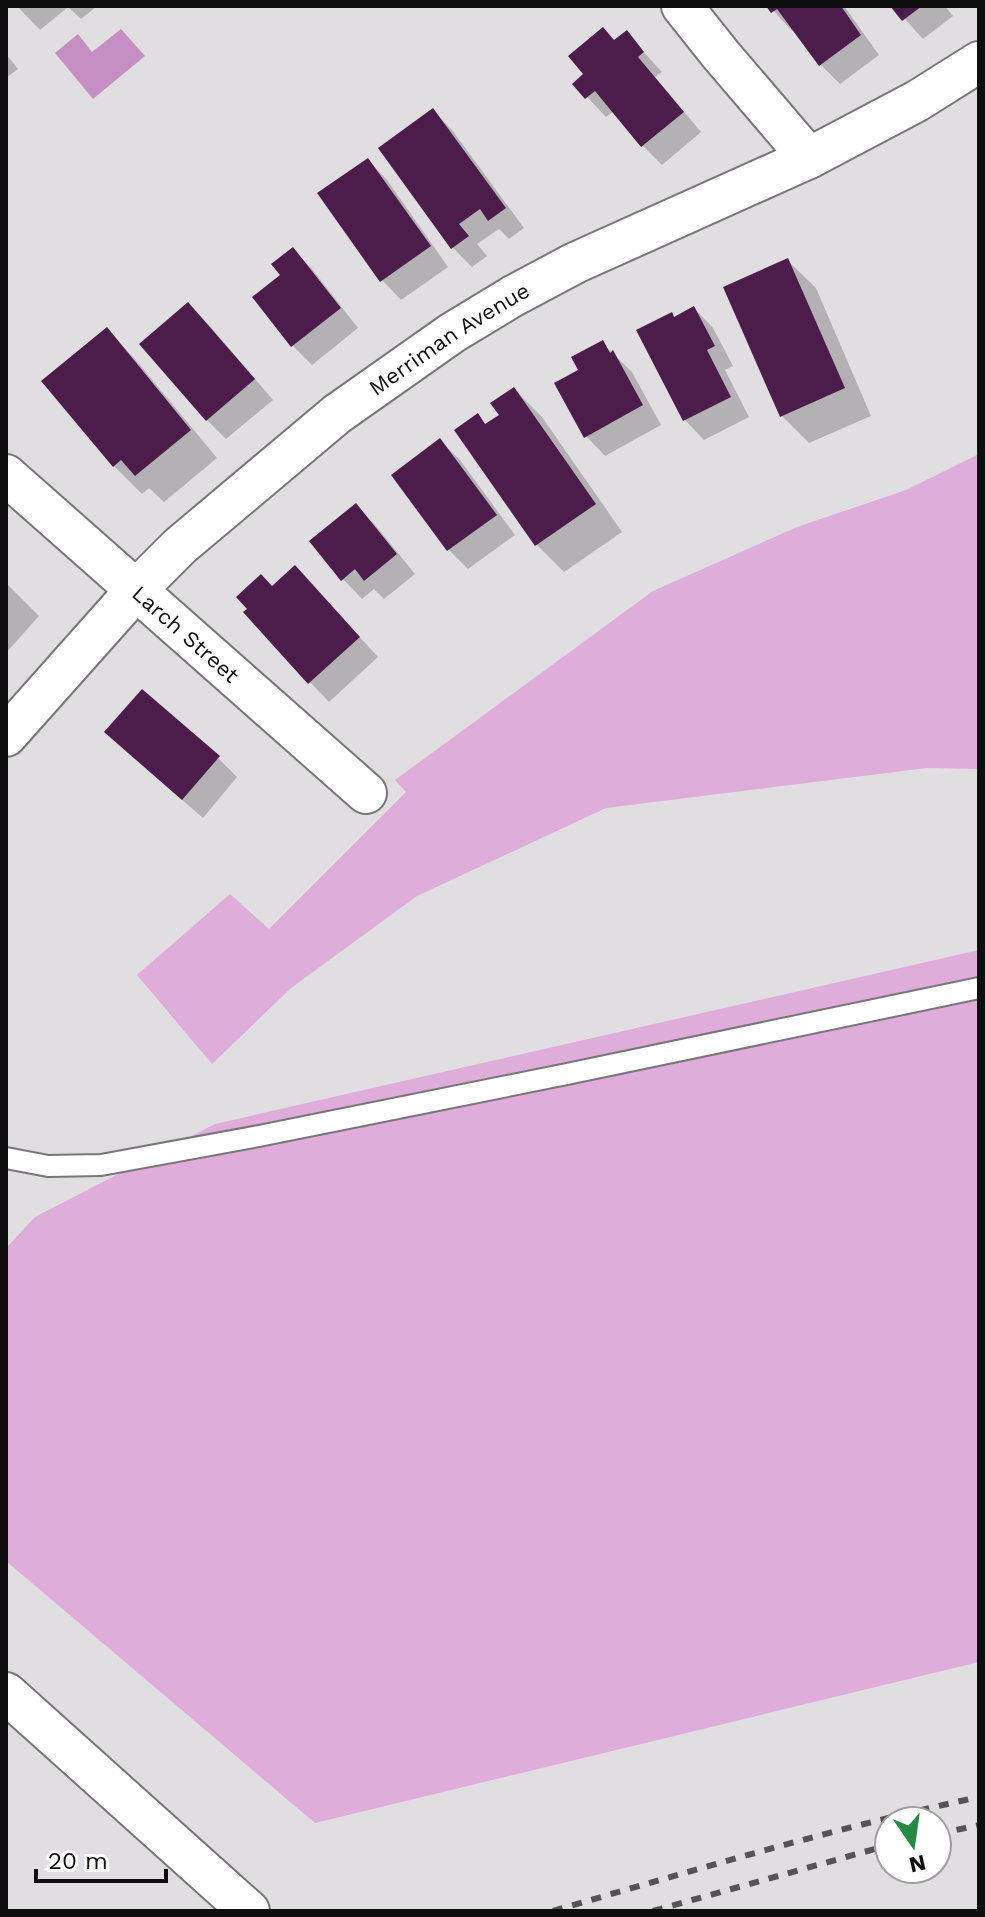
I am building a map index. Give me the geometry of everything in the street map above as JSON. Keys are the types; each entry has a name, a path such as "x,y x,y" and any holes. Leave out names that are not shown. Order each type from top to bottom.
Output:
{"street":[{"path":"682,6 809,158"},
{"name":"Merriman Avenue","path":"6,736 136,590 180,546 337,414 452,333 575,263 809,158 917,101 979,62"},
{"name":"Larch Street","path":"6,475 366,793"},
{"path":"6,1693 249,1911"}],"lane":[{"path":"6,1158 48,1166 101,1165 552,1077 979,988"}],"shaded area":[{"path":"121,29 145,56 93,99 55,53 78,34 92,52"},
{"path":"979,454 979,769 927,768 606,808 417,896 291,988 212,1064 137,975 230,894 269,929 406,792 395,780 653,591 797,527 906,490"},
{"path":"979,950 979,1662 315,1823 6,1561 6,1248 35,1217 215,1124"}],"building":[{"path":"766,6 841,6 861,35 819,66 777,9 771,13"},
{"path":"890,6 922,6 902,21"},
{"path":"603,27 614,40 627,30 644,52 638,57 684,112 641,147 595,91 585,99 572,84 583,74 568,56"},
{"path":"433,108 506,208 488,221 480,209 459,224 469,236 451,249 378,148"},
{"path":"368,158 431,246 380,282 317,193"},
{"path":"293,247 341,308 291,347 252,297 280,275 271,264"},
{"path":"788,258 845,388 780,417 723,287"},
{"path":"188,302 255,379 206,421 139,344"},
{"path":"694,306 715,346 707,350 731,397 683,421 636,330 672,312 674,317"},
{"path":"107,327 191,430 135,476 121,460 113,467 41,381"},
{"path":"603,340 610,353 613,350 643,405 584,438 554,383 578,370 571,357"},
{"path":"514,387 596,504 535,546 454,430 478,413 485,424 499,415 490,403"},
{"path":"440,438 497,515 447,551 391,475"},
{"path":"356,503 397,554 364,581 355,569 341,581 309,541"},
{"path":"295,565 360,637 308,684 243,612 247,609 236,597 261,574 272,586"},
{"path":"142,689 220,756 182,800 104,732"}],"railway":[{"path":"553,1911 818,1836 979,1797"},
{"path":"953,1831 979,1825"},
{"path":"653,1911 873,1849"}]}
